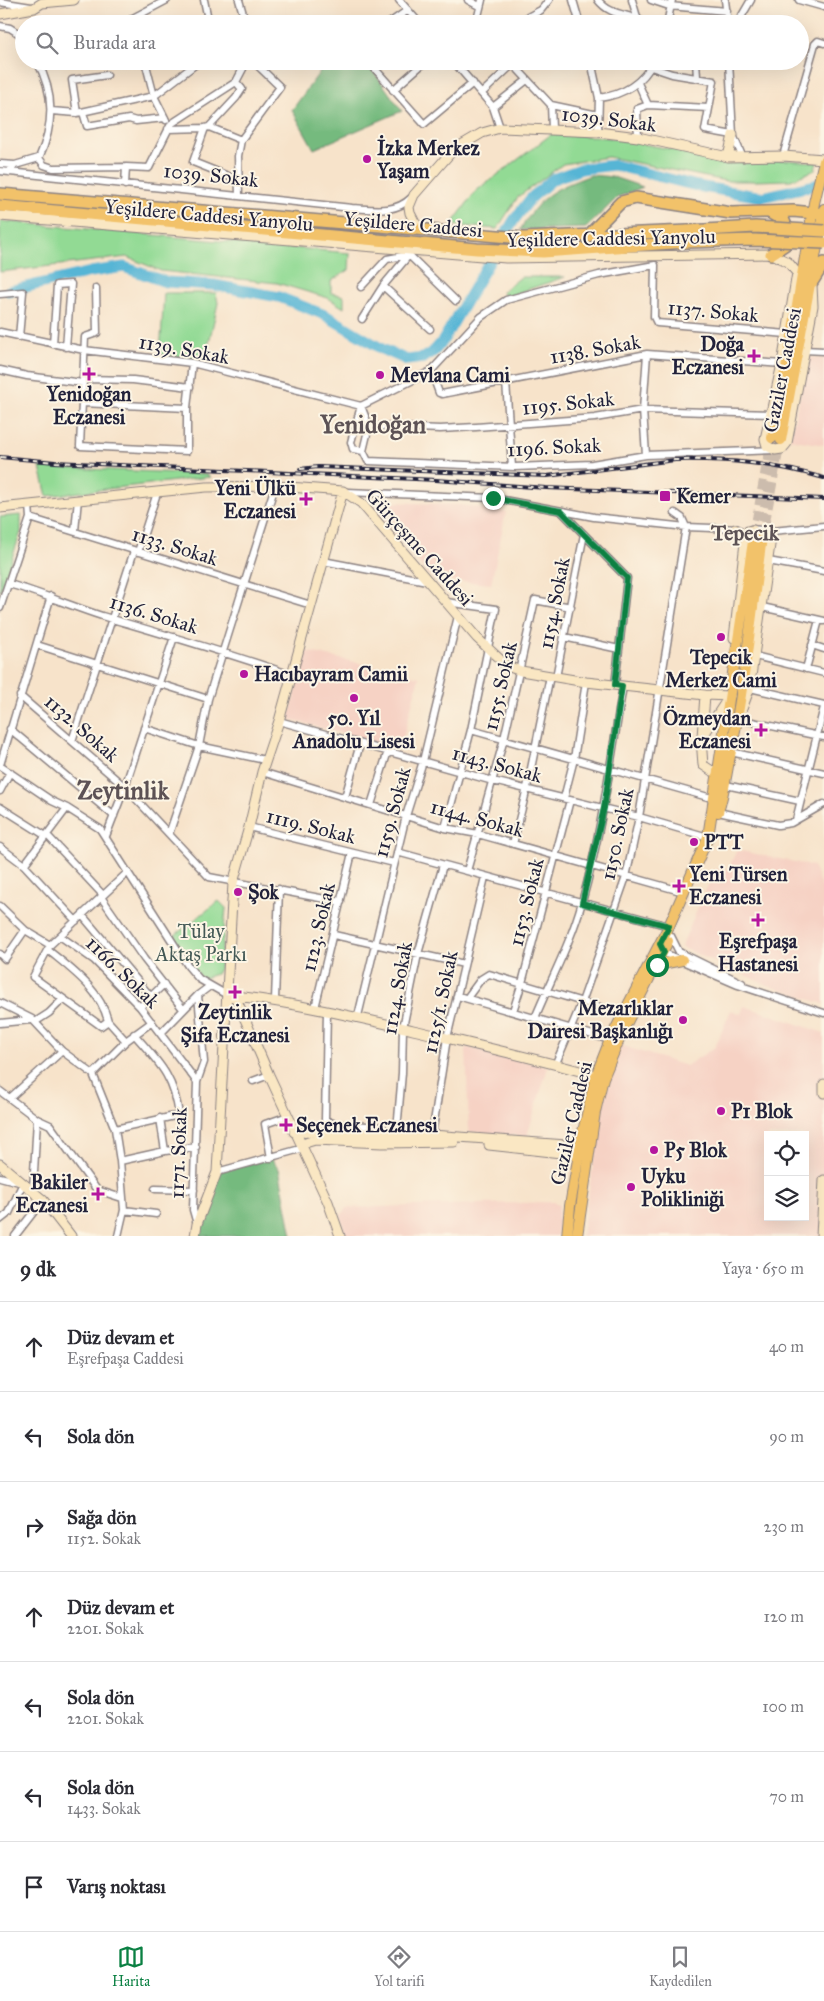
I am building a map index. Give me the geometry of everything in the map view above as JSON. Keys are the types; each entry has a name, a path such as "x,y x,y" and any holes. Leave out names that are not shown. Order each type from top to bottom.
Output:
{"highway":[{"name":"Yeşildere Caddesi","path":"0,194 488,236 523,238 687,236 824,243"},
{"path":"587,237 621,202 636,198 706,211 736,213 821,212"},
{"name":"Yeşildere Caddesi","path":"0,206 380,244 507,254 543,252 755,227 824,231"},
{"path":"770,212 784,221 789,233 786,244 771,254"},
{"path":"812,282 822,267"}],"main road":[{"path":"0,14 34,8 42,3 74,0"},
{"name":"1039. Sokak","path":"407,206 414,195 453,150 482,133 500,128 598,132 638,137 728,157 784,156 824,162"},
{"path":"728,157 733,135"},
{"name":"Gaziler Caddesi","path":"812,282 813,306 787,443 782,450 775,450 769,447 773,440 812,282 821,212 815,198 824,162"},
{"path":"407,206 412,219 425,231"},
{"name":"Gaziler Caddesi","path":"773,440 806,252 821,212"},
{"name":"Yeşildere Caddesi Yanyolu","path":"0,216 380,244"},
{"path":"771,254 788,262 797,272 806,252"},
{"name":"Yeşildere Caddesi Yanyolu","path":"507,254 771,254"},
{"name":"Gaziler Caddesi","path":"773,440 771,414 782,364 797,272"},
{"name":"Gürçeşme Caddesi","path":"0,508 206,487 275,486 345,492 360,503 458,616 488,649 507,666 521,671 586,682 730,696"},
{"path":"195,1236 196,1224 217,1172 231,995 232,883 249,827 265,760 279,721 323,561 345,492"},
{"path":"735,529 742,533 745,543"},
{"path":"701,739 730,696 728,687 745,543 748,531 756,534"},
{"path":"738,719 750,688 772,531"},
{"name":"Gaziler Caddesi","path":"670,931 684,892 708,837 722,769 730,696 756,534"},
{"name":"Gaziler Caddesi","path":"567,1236 570,1206 610,1040 662,948 713,841 718,812 726,785 722,769 731,752 738,719 756,534"},
{"path":"705,695 701,739 703,765 707,769 722,769"},
{"name":"Gaziler Caddesi","path":"600,1077 657,965 662,948"},
{"path":"657,965 682,960"},
{"path":"231,995 275,1000 358,1016 556,1063 600,1077"},
{"path":"231,995 294,1132 303,1146 340,1236"},
{"path":"824,1084 824,1093"},
{"path":"294,1132 432,1135 583,1150"},
{"path":"303,1146 315,1140 382,1143 447,1141 583,1150"},
{"name":"Gaziler Caddesi","path":"577,1236 583,1150"},
{"path":"0,1164 43,1200 71,1236"},
{"path":"821,1236 824,1180"}],"street":[{"path":"139,15 167,0"},
{"path":"204,0 207,15"},
{"path":"239,0 243,15"},
{"path":"399,0 412,15"},
{"path":"468,0 480,3"},
{"path":"532,15 542,10 549,0"},
{"path":"573,0 577,15"},
{"path":"598,0 603,7 618,15"},
{"path":"632,0 636,15"},
{"path":"651,0 727,11"},
{"path":"725,0 727,15"},
{"path":"742,15 751,0"},
{"path":"799,0 824,6"},
{"path":"0,2 34,8"},
{"path":"401,15 408,10"},
{"path":"0,26 15,31"},
{"path":"809,66 815,44 818,41 824,43"},
{"path":"39,158 50,128 51,111 45,76 42,70"},
{"path":"147,70 154,96 169,127"},
{"path":"51,111 80,113 154,96 188,70"},
{"path":"39,158 44,165 54,168 149,168 169,127 236,82 242,70"},
{"path":"239,195 238,156 241,140 280,87 262,70"},
{"path":"376,70 424,124 473,83"},
{"path":"393,90 416,70"},
{"path":"461,70 493,107 500,128"},
{"path":"482,93 504,70"},
{"path":"518,70 551,105 598,115"},
{"path":"592,70 599,98 598,132"},
{"path":"599,98 626,92 638,83 648,70"},
{"path":"664,70 672,74 714,81 705,130 733,135"},
{"path":"697,70 697,77"},
{"path":"729,70 733,135 743,158"},
{"path":"784,156 808,70"},
{"path":"107,75 72,80 80,113 88,126 129,119 136,121 165,118"},
{"path":"493,107 527,80"},
{"path":"236,82 242,89 236,98 207,128 193,162 238,180"},
{"path":"638,83 648,105"},
{"path":"551,105 552,129"},
{"path":"638,137 637,109 648,105 709,108"},
{"path":"169,127 207,128 241,140"},
{"path":"0,164 15,165 39,158"},
{"path":"9,172 15,165"},
{"path":"125,185 126,167"},
{"name":"1039. Sokak","path":"0,171 368,209 383,210 407,206"},
{"path":"380,244 388,259"},
{"path":"361,287 388,259 409,255"},
{"path":"362,319 383,286 409,255"},
{"path":"409,255 456,301"},
{"name":"1137. Sokak","path":"361,406 431,371 481,317 506,300 599,275 655,265 654,317 657,323 787,334"},
{"path":"53,344 57,285 71,284 66,347"},
{"path":"383,286 430,329"},
{"path":"96,288 97,333 85,337 80,446 187,451 192,363"},
{"path":"0,294 23,292 19,337"},
{"name":"1139. Sokak","path":"0,332 84,350 192,363 361,406"},
{"path":"804,350 824,351"},
{"path":"646,455 643,410 647,354"},
{"name":"1138. Sokak","path":"431,371 439,393 442,394 647,354 782,364"},
{"path":"0,370 27,376 84,381 133,380 190,387"},
{"path":"506,382 512,467"},
{"path":"82,403 188,408"},
{"path":"361,406 369,426 362,451 353,449 351,442 361,406"},
{"name":"1195. Sokak","path":"369,426 440,429 509,425 595,418 643,410 771,414"},
{"path":"754,451 773,440"},
{"name":"1196. Sokak","path":"362,451 368,461 512,467 592,464 646,455 708,451 775,450"},
{"path":"169,834 200,746 208,699 275,486"},
{"path":"345,492 493,498 594,517 686,527 735,529 756,534 824,526"},
{"path":"72,741 157,493"},
{"path":"75,531 78,499"},
{"path":"0,608 30,518 29,505"},
{"path":"535,1018 546,990 567,948 582,903 604,808 619,685 619,649 627,578 561,511"},
{"path":"675,513 682,518 686,527"},
{"name":"1133. Sokak","path":"30,518 311,605"},
{"name":"1150. Sokak","path":"556,1063 582,1002 626,877 646,780 686,527"},
{"name":"1154. Sokak","path":"513,844 535,747 572,607 584,534"},
{"path":"323,561 429,581"},
{"path":"768,561 824,571"},
{"name":"1136. Sokak","path":"8,584 51,596 77,608 223,651 291,675"},
{"path":"51,596 0,766 52,801 67,808 100,829 188,966 210,986 231,995"},
{"name":"1155. Sokak","path":"467,871 504,739 521,671 535,600 572,607"},
{"path":"445,828 471,730 496,609 446,602"},
{"path":"762,607 822,620 812,645 806,668"},
{"name":"1159. Sokak","path":"358,1016 394,863 422,761 458,616"},
{"path":"564,637 619,649"},
{"path":"106,836 125,787 174,638"},
{"path":"37,645 208,699"},
{"path":"812,645 824,649"},
{"path":"754,656 824,674"},
{"name":"1153. Sokak","path":"513,1011 522,983 567,799 586,682"},
{"path":"750,688 824,706 821,736 809,769 796,820"},
{"name":"1132. Sokak","path":"20,696 125,787 209,877 232,883 240,881 341,902"},
{"path":"738,719 821,736"},
{"name":"1143. Sokak","path":"279,721 493,781 639,816 708,837"},
{"path":"144,728 200,746 265,760"},
{"path":"10,729 114,816"},
{"path":"471,730 715,799"},
{"path":"345,797 360,744"},
{"path":"371,804 388,751"},
{"path":"731,752 824,773"},
{"path":"0,792 10,772"},
{"name":"1144. Sokak","path":"262,772 445,828 478,834 684,892"},
{"path":"726,785 800,801"},
{"path":"718,812 778,825 796,820 824,804"},
{"path":"0,807 46,836 102,896 144,959 183,1009"},
{"path":"24,865 67,808"},
{"name":"1119. Sokak","path":"249,827 394,863"},
{"path":"0,847 24,865 76,922"},
{"path":"397,852 615,912 670,931 679,952 739,980 745,985"},
{"name":"1123. Sokak","path":"315,1008 334,936 352,853"},
{"name":"1124. Sokak","path":"398,1120 403,1028 418,954 443,865"},
{"path":"108,1021 101,1026 62,1000 33,977 49,947 128,872"},
{"name":"1125/1. Sokak","path":"432,1135 447,1038 485,877"},
{"path":"275,1000 279,889"},
{"path":"0,906 25,930 49,947 97,995 104,1006 108,1021 126,1041"},
{"path":"82,915 151,997"},
{"path":"0,954 5,959 25,930"},
{"name":"1166. Sokak","path":"60,936 94,960 140,1007 162,1033"},
{"path":"334,936 464,964"},
{"path":"662,948 682,960 738,984 824,1013"},
{"path":"468,998 481,978 489,974 623,1014"},
{"path":"140,1007 164,984"},
{"path":"162,1033 183,1009 210,986"},
{"name":"1171. Sokak","path":"196,1224 193,1210 197,1082 204,1062 198,995"},
{"path":"458,996 610,1040"},
{"path":"0,1023 33,1021 49,1013 62,1000"},
{"path":"0,1004 33,1021 62,1051 93,1074 115,1129 120,1161 124,1210 118,1236"},
{"path":"327,1011 325,1120 334,1124 383,1127 384,1135"},
{"path":"93,1074 126,1041 152,1022"},
{"name":"1171. Sokak","path":"162,1033 197,1082"},
{"path":"115,1129 179,1115 176,1093 169,1077 134,1034"},
{"path":"11,1098 62,1051"},
{"path":"253,1081 268,1075"},
{"path":"0,1091 37,1119 50,1125 97,1190 122,1198"},
{"path":"271,1158 265,1124 288,1116"},
{"path":"160,1118 164,1151"},
{"path":"33,1190 37,1119"},
{"path":"217,1172 271,1158 303,1146"},
{"path":"120,1161 164,1151 196,1147"},
{"path":"0,1177 23,1183 9,1213 0,1220"},
{"path":"155,1189 194,1190"},
{"path":"15,1236 43,1200"},
{"path":"124,1210 156,1214"}],"shaded area":[{"path":"809,357 824,358 824,445 790,439"},
{"path":"367,501 462,505 506,512 491,584 433,579"},
{"name":"50. Yıl Anadolu Lisesi","path":"306,651 419,677 400,750 289,719"},
{"name":"Eşrefpaşa Hastanesi","path":"737,850 813,866 824,892 824,1004 767,985 681,947 715,869 728,869"},
{"path":"744,1006 824,1033 824,1236 582,1236 601,1113 620,1045 686,1066 715,1047 731,1010 741,1014"},
{"path":"466,1047 548,1067 527,1136 469,1132"},
{"path":"553,1202 559,1205 557,1236 345,1236 341,1216 346,1208"}],"green space":[{"path":"321,70 372,70 402,111 314,149 292,110"},
{"path":"553,133 611,138 740,162 783,160 817,162 815,170 791,180 755,181 726,181 608,157 563,164 518,197 497,229 451,225 476,191"},
{"path":"591,175 613,177 643,187 618,197 586,228 520,230 542,200 557,189"},
{"path":"0,221 350,253 349,270 331,281 331,293 344,296 344,308 328,298 277,283 161,271 127,257 0,272"},
{"path":"521,277 565,277 505,297 502,292"},
{"path":"164,293 216,293 218,303 205,360 160,354"},
{"path":"40,467 206,474 210,477 47,496"},
{"path":"21,515 21,532 0,592 0,517"},
{"name":"Tülay Aktaş Parkı","path":"219,901 226,908 220,967 216,974 202,979 171,938"},
{"path":"271,1158 279,1169 292,1236 195,1236 217,1172"}],"waterway":[{"path":"9,291 91,272 124,267 166,282 214,285 279,297 325,315 382,349 407,360 423,358 434,351 442,342 514,220 531,198 553,179 581,169 614,165 697,186 762,197 824,183"}],"tunnel":[{"path":"754,535 771,442"},
{"path":"762,537 780,442"}],"railway":[{"path":"0,457 55,462 436,480 546,488 824,499"},
{"path":"300,469 318,467 547,476 675,460 695,460 732,461 768,465 824,478"}],"place":[{"name":"İzka Merkez Yaşam","path":"367,159"},
{"name":"Doğa Eczanesi","path":"754,356"},
{"name":"Yenidoğan Eczanesi","path":"89,374"},
{"name":"Mevlana Cami","path":"380,375"},
{"name":"Kemer","path":"665,496"},
{"name":"Yeni Ülkü Eczanesi","path":"306,499"},
{"name":"Tepecik Merkez Cami","path":"721,637"},
{"name":"Hacıbayram Camii","path":"244,674"},
{"name":"50. Yıl Anadolu Lisesi","path":"354,698"},
{"name":"Özmeydan Eczanesi","path":"761,730"},
{"name":"PTT","path":"694,842"},
{"name":"Yeni Türsen Eczanesi","path":"679,886"},
{"name":"Şok","path":"238,892"},
{"name":"Eşrefpaşa Hastanesi","path":"758,920"},
{"name":"Zeytinlik Şifa Eczanesi","path":"235,992"},
{"name":"Mezarlıklar Dairesi Başkanlığı","path":"683,1020"},
{"name":"P1 Blok","path":"721,1111"},
{"name":"Seçenek Eczanesi","path":"286,1125"},
{"name":"P5 Blok","path":"654,1150"},
{"name":"Uyku Polikliniği","path":"631,1187"},
{"name":"Bakiler Eczanesi","path":"98,1194"}],"district":[{"name":"Yenidoğan","path":"373,424"},
{"name":"Tepecik","path":"745,532"},
{"name":"Zeytinlik","path":"123,790"}],"route":[{"path":"493,498 561,511 627,578 615,685 622,686 604,808 582,903 669,926 660,944 664,952 657,965"}]}
